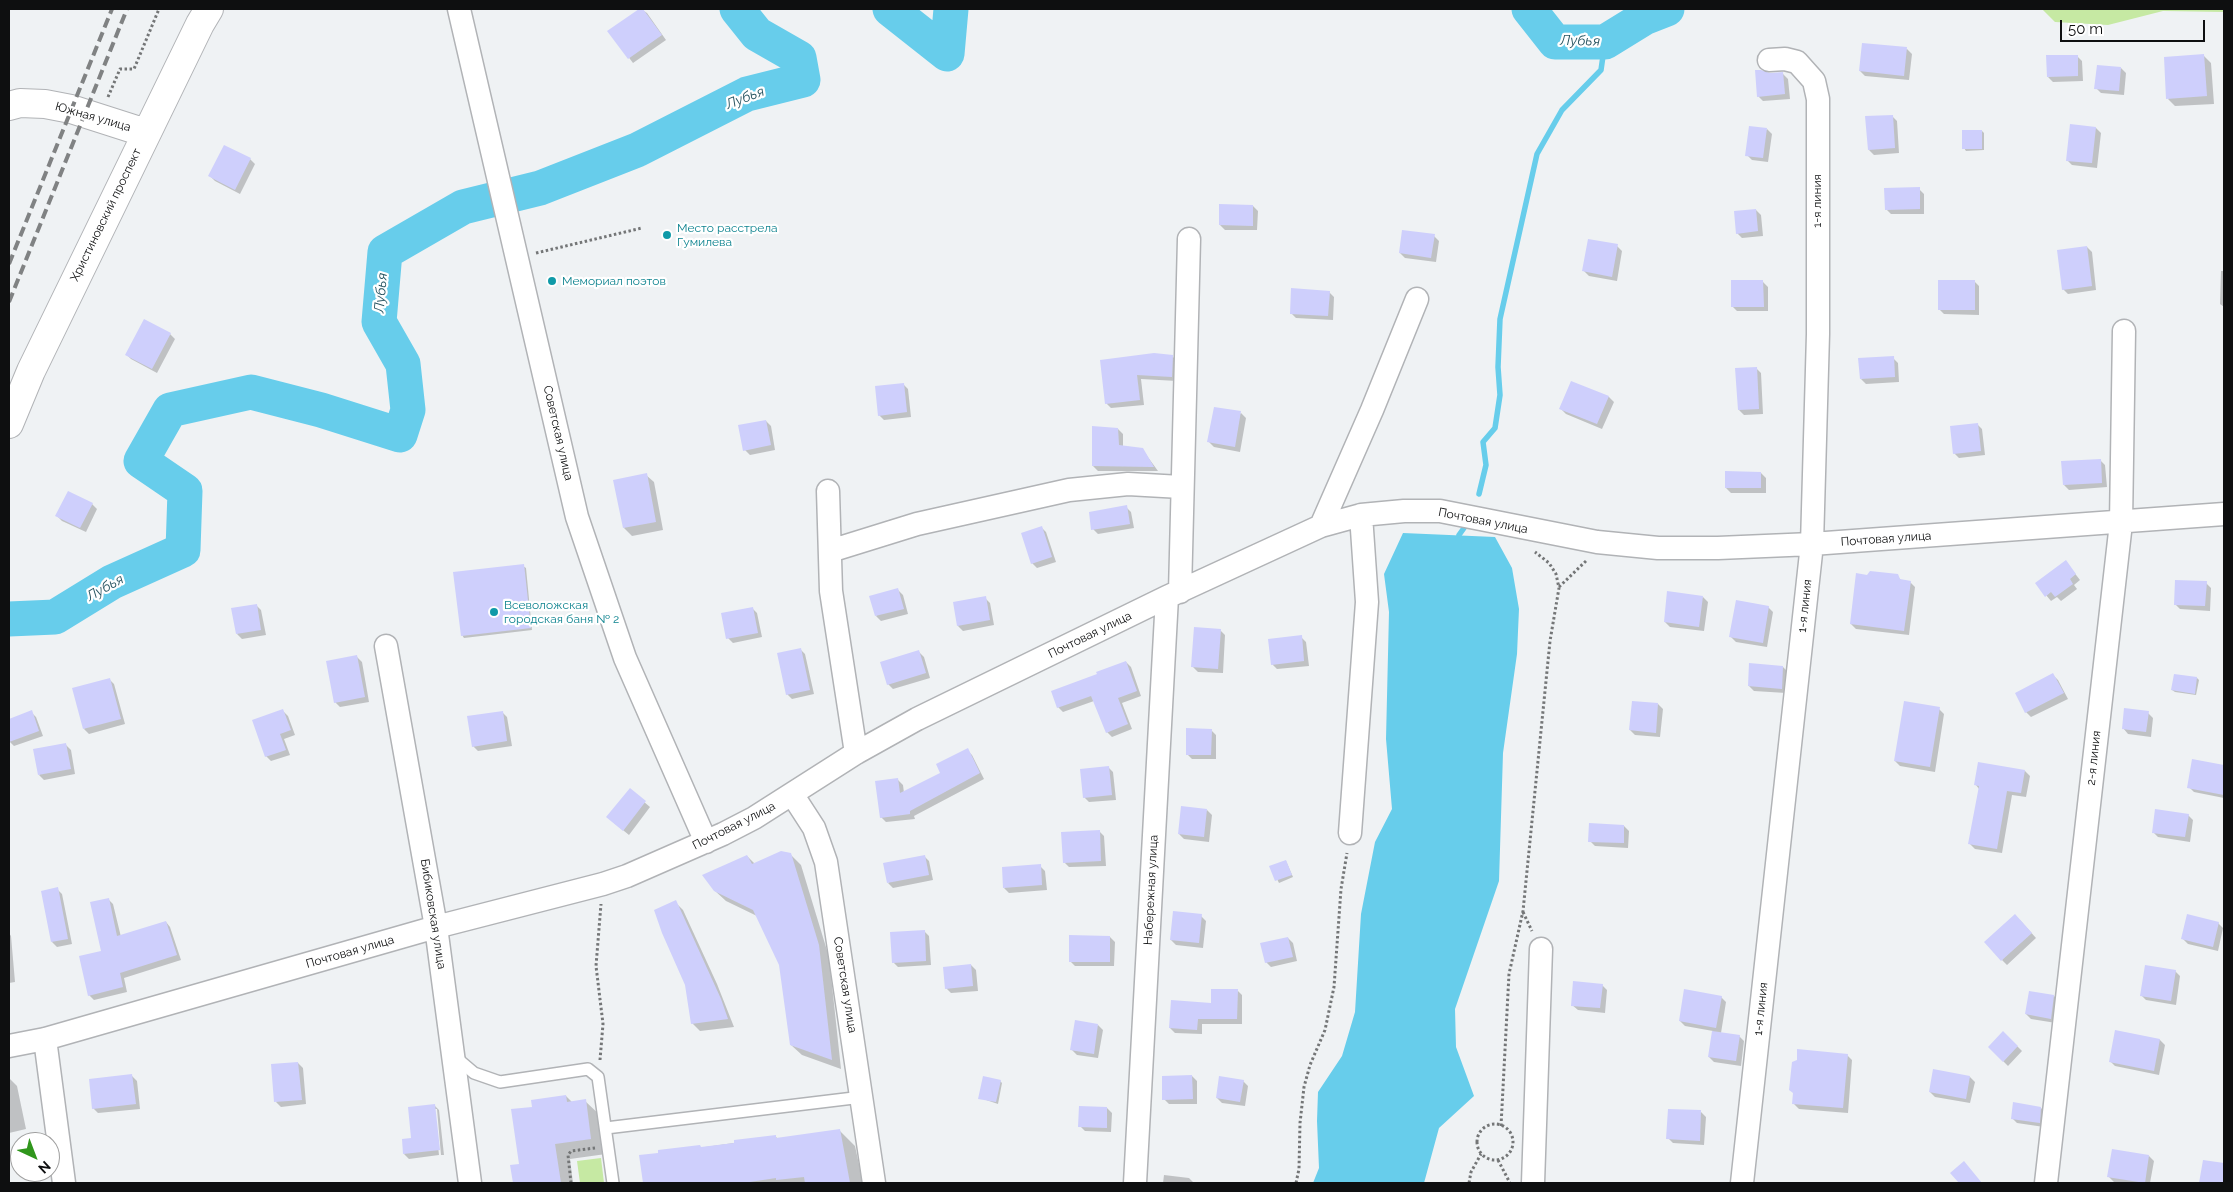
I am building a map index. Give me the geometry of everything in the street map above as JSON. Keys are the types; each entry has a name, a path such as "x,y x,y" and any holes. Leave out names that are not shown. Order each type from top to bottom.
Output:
{"street":[{"name":"Христиновский проспект","path":"9,424 30,371 146,133 209,9"},
{"name":"Советская улица","path":"459,9 577,517 625,658 706,842"},
{"name":"1-я линия","path":"1742,1183 1812,544 1818,334 1818,99 1814,81 1797,62 1785,59 1768,60"},
{"name":"Южная улица","path":"9,106 45,104 71,109 146,133"},
{"name":"Набережная улица","path":"1135,1183 1181,487 1189,239"},
{"path":"1321,526 1372,410 1417,299"},
{"name":"2-я линия","path":"2046,1183 2121,523 2124,331"},
{"path":"830,551 917,524 1069,490 1128,484 1181,487"},
{"path":"828,490 831,591 856,753"},
{"name":"Почтовая улица","path":"9,1046 45,1039 436,927 603,884 706,842 754,818 856,753 917,719 1173,595 1321,526 1361,515 1404,511 1440,511 1597,542 1658,548 1812,544 2224,514"},
{"path":"1350,833 1367,602 1361,515"},
{"name":"Бибиковская улица","path":"386,646 436,927 470,1183"},
{"name":"Советская улица","path":"792,794 814,828 826,862 874,1183"},
{"path":"1532,1183 1541,949"},
{"path":"45,1039 64,1183"}],"lane":[{"path":"453,1055 474,1073 500,1082 588,1069 598,1077 613,1183"},
{"path":"606,1128 862,1096"}],"path":[{"path":"105,104 120,69 134,69 159,9"},
{"path":"534,254 642,228"},
{"path":"1559,588 1594,551 1597,542"},
{"path":"1501,1126 1509,974 1522,911 1550,641 1559,588 1556,574 1549,563 1532,550"},
{"path":"1296,1183 1299,1170 1300,1123 1304,1087 1310,1065 1324,1030 1334,987 1341,889 1350,833"},
{"path":"598,1077 602,1024 596,966 603,884"},
{"path":"1492,1125 1501,1126 1509,1131 1513,1139 1512,1148 1507,1156 1498,1160 1489,1159 1481,1154 1478,1146 1478,1136 1483,1129 1492,1125"},
{"path":"571,1183 568,1155 571,1151 608,1146"},
{"path":"1469,1183 1471,1172 1481,1154"},
{"path":"1498,1160 1510,1183"}],"green space":[{"path":"2042,9 2224,9 2224,12 2163,11 2108,25 2055,22"},
{"path":"601,1158 604,1183 580,1183 577,1161"}],"water":[{"path":"1403,533 1495,537 1512,568 1519,609 1517,654 1503,753 1499,881 1455,1009 1456,1047 1474,1096 1439,1128 1424,1183 1313,1183 1319,1168 1318,1092 1342,1056 1355,1012 1361,914 1375,842 1392,809 1386,739 1389,612 1384,574"}],"building":[{"path":"639,9 643,9 662,35 628,59 607,31"},
{"path":"1862,43 1907,47 1904,76 1859,71"},
{"path":"2204,54 2207,96 2166,99 2164,57"},
{"path":"2046,55 2078,55 2078,76 2047,77"},
{"path":"2097,65 2121,67 2119,91 2094,89"},
{"path":"1755,70 1770,73 1783,72 1785,94 1757,97"},
{"path":"1893,115 1895,148 1868,150 1865,116"},
{"path":"2070,124 2096,127 2092,163 2066,161"},
{"path":"1749,126 1767,128 1763,158 1745,156"},
{"path":"1962,130 1982,130 1982,149 1962,149"},
{"path":"224,145 251,158 235,190 208,176"},
{"path":"1920,187 1920,209 1885,210 1884,188"},
{"path":"1219,204 1253,205 1253,226 1219,225"},
{"path":"1756,209 1758,231 1736,234 1734,211"},
{"path":"1402,230 1435,234 1431,258 1399,253"},
{"path":"1588,239 1618,244 1612,277 1582,271"},
{"path":"2087,246 2092,286 2062,290 2057,250"},
{"path":"1731,280 1763,280 1764,307 1731,307"},
{"path":"1938,280 1975,280 1975,310 1938,310"},
{"path":"1291,288 1330,291 1328,316 1290,314"},
{"path":"144,319 171,333 152,369 125,355"},
{"path":"1154,353 1173,355 1172,377 1137,375 1140,400 1105,404 1100,360"},
{"path":"1894,356 1895,377 1860,379 1858,358"},
{"path":"1757,367 1759,409 1738,410 1735,368"},
{"path":"1571,381 1609,396 1597,424 1559,409"},
{"path":"904,383 907,412 878,416 875,386"},
{"path":"1214,407 1241,411 1235,447 1207,442"},
{"path":"766,420 771,445 743,451 738,425"},
{"path":"1978,423 1981,451 1953,454 1950,426"},
{"path":"1092,426 1118,428 1119,445 1143,448 1154,467 1092,466"},
{"path":"2101,459 2102,483 2063,485 2061,461"},
{"path":"1725,471 1761,472 1761,488 1725,488"},
{"path":"647,473 656,522 623,528 613,480"},
{"path":"68,491 93,503 80,528 55,516"},
{"path":"1127,505 1130,524 1091,530 1089,512"},
{"path":"1042,526 1052,557 1031,564 1021,533"},
{"path":"2066,560 2076,574 2070,579 2073,584 2055,597 2051,592 2045,597 2035,583"},
{"name":"Всеволожская городская баня № 2","path":"524,564 531,628 461,636 453,572"},
{"path":"1870,571 1898,574 1900,579 1911,581 1904,631 1850,624 1856,573 1867,575"},
{"path":"2175,580 2207,581 2205,606 2174,605"},
{"path":"898,588 904,609 875,616 869,596"},
{"path":"1667,591 1703,596 1699,627 1664,622"},
{"path":"986,596 990,620 957,626 953,602"},
{"path":"1736,600 1769,606 1763,643 1729,637"},
{"path":"257,604 261,630 236,634 231,608"},
{"path":"753,607 758,633 726,639 721,613"},
{"path":"1194,627 1221,629 1218,669 1191,667"},
{"path":"1302,635 1304,661 1271,665 1268,639"},
{"path":"801,648 810,690 786,695 777,653"},
{"path":"919,650 926,673 887,685 880,662"},
{"path":"357,655 365,697 334,703 326,661"},
{"path":"1126,661 1137,691 1118,698 1128,724 1106,733 1091,696 1057,708 1051,691"},
{"path":"1749,663 1783,666 1782,689 1748,686"},
{"path":"2053,673 2064,693 2025,713 2015,693"},
{"path":"2174,674 2197,677 2195,694 2171,690"},
{"path":"110,678 121,719 83,729 72,688"},
{"path":"1632,701 1658,703 1656,733 1629,730"},
{"path":"1904,701 1940,707 1930,767 1894,761"},
{"path":"2124,708 2149,711 2146,732 2122,729"},
{"path":"283,709 291,730 280,734 286,750 265,757 252,720"},
{"path":"32,710 39,731 9,742 9,719"},
{"path":"503,711 507,741 472,747 467,716"},
{"path":"1186,728 1212,729 1211,755 1186,755"},
{"path":"66,743 71,769 38,775 33,749"},
{"path":"968,748 980,773 910,811 910,814 880,818 875,781 898,778 900,793 940,773 936,764"},
{"path":"2192,759 2224,765 2224,795 2187,788"},
{"path":"1978,762 2025,770 2021,793 2007,791 1997,849 1968,844 1979,786 1974,785"},
{"path":"1109,766 1112,795 1083,798 1080,769"},
{"path":"630,788 646,801 623,831 606,817"},
{"path":"1181,806 1207,809 1204,837 1178,834"},
{"path":"2155,809 2189,814 2185,837 2152,833"},
{"path":"1589,823 1624,825 1624,843 1588,842"},
{"path":"1100,830 1101,861 1063,863 1061,832"},
{"path":"781,851 791,853 819,945 832,1060 790,1045 779,965 753,910 714,891 702,875 747,855 752,864"},
{"path":"925,855 929,875 887,883 883,863"},
{"path":"1286,860 1292,875 1275,881 1269,866"},
{"path":"1041,864 1042,885 1003,888 1002,867"},
{"path":"58,887 68,939 51,942 41,891"},
{"path":"109,898 117,936 166,921 177,955 120,973 123,987 88,996 79,956 101,951 90,902"},
{"path":"676,900 721,999 728,1019 691,1024 685,985 654,910"},
{"path":"1173,911 1202,914 1199,943 1170,940"},
{"path":"2015,914 2032,933 2001,961 1984,942"},
{"path":"2187,914 2219,922 2213,947 2181,939"},
{"path":"925,930 926,961 892,963 890,932"},
{"path":"1069,935 1110,936 1110,962 1069,962"},
{"path":"1288,937 1293,957 1265,963 1260,943"},
{"path":"971,964 973,986 945,989 943,967"},
{"path":"2145,965 2176,970 2171,1001 2140,996"},
{"path":"1573,981 1603,984 1600,1008 1571,1006"},
{"path":"1211,989 1238,989 1237,1019 1198,1019 1197,1030 1169,1028 1171,1000 1211,1003"},
{"path":"1684,989 1722,996 1716,1028 1679,1021"},
{"path":"2029,991 2054,995 2051,1019 2025,1014"},
{"path":"1075,1020 1098,1024 1094,1054 1070,1050"},
{"path":"2115,1030 2160,1039 2154,1071 2109,1062"},
{"path":"1712,1031 1740,1035 1736,1061 1708,1057"},
{"path":"2003,1031 2018,1046 2003,1062 1988,1047"},
{"path":"1797,1049 1848,1054 1843,1108 1792,1104 1793,1093 1789,1090 1792,1062 1797,1060"},
{"path":"298,1062 302,1100 274,1102 271,1064"},
{"path":"1933,1069 1970,1076 1966,1099 1929,1092"},
{"path":"132,1074 136,1104 92,1109 89,1079"},
{"path":"1192,1075 1193,1099 1162,1100 1162,1076"},
{"path":"983,1076 1001,1080 996,1102 978,1099"},
{"path":"1219,1076 1244,1080 1240,1102 1216,1098"},
{"path":"566,1095 567,1102 586,1099 591,1139 555,1144 561,1183 513,1183 510,1165 519,1164 511,1109 532,1107 531,1100"},
{"path":"2013,1102 2041,1107 2040,1123 2011,1119"},
{"path":"435,1104 440,1150 403,1154 402,1139 411,1138 408,1107"},
{"path":"1079,1106 1107,1107 1107,1128 1078,1127"},
{"path":"1668,1109 1701,1110 1700,1141 1666,1139"},
{"path":"840,1129 850,1183 805,1183 804,1177 776,1180 776,1178 743,1183 643,1183 639,1155 658,1153 658,1150 734,1143 734,1140 776,1135 776,1138"},
{"path":"2112,1149 2149,1155 2145,1183 2107,1177"},
{"path":"2203,1160 2224,1163 2224,1183 2199,1183"},
{"path":"1964,1161 1982,1183 1959,1183 1950,1173"}],"waterway":[{"name":"Лубья","path":"9,619 55,617 112,582 183,550 185,491 141,461 170,410 251,392 321,410 400,435 408,410 403,364 379,322 385,252 463,207 540,188 637,150 747,94 803,80 799,58 757,34 737,9"},
{"name":"Лубья","path":"890,9 947,54 951,9"},
{"name":"Лубья","path":"1529,9 1555,42 1605,42 1644,18 1667,9"},
{"path":"1479,494 1486,465 1483,442 1495,428 1500,395 1498,367 1500,319 1537,154 1562,110 1601,70 1605,42"},
{"path":"1459,535 1464,528"}],"railway":[{"path":"9,264 112,9"},
{"path":"9,302 127,9"}],"place":[{"name":"Место расстрела Гумилева","path":"667,235"},
{"name":"Мемориал поэтов","path":"552,281"},
{"name":"Всеволожская городская баня № 2","path":"494,612"}]}
